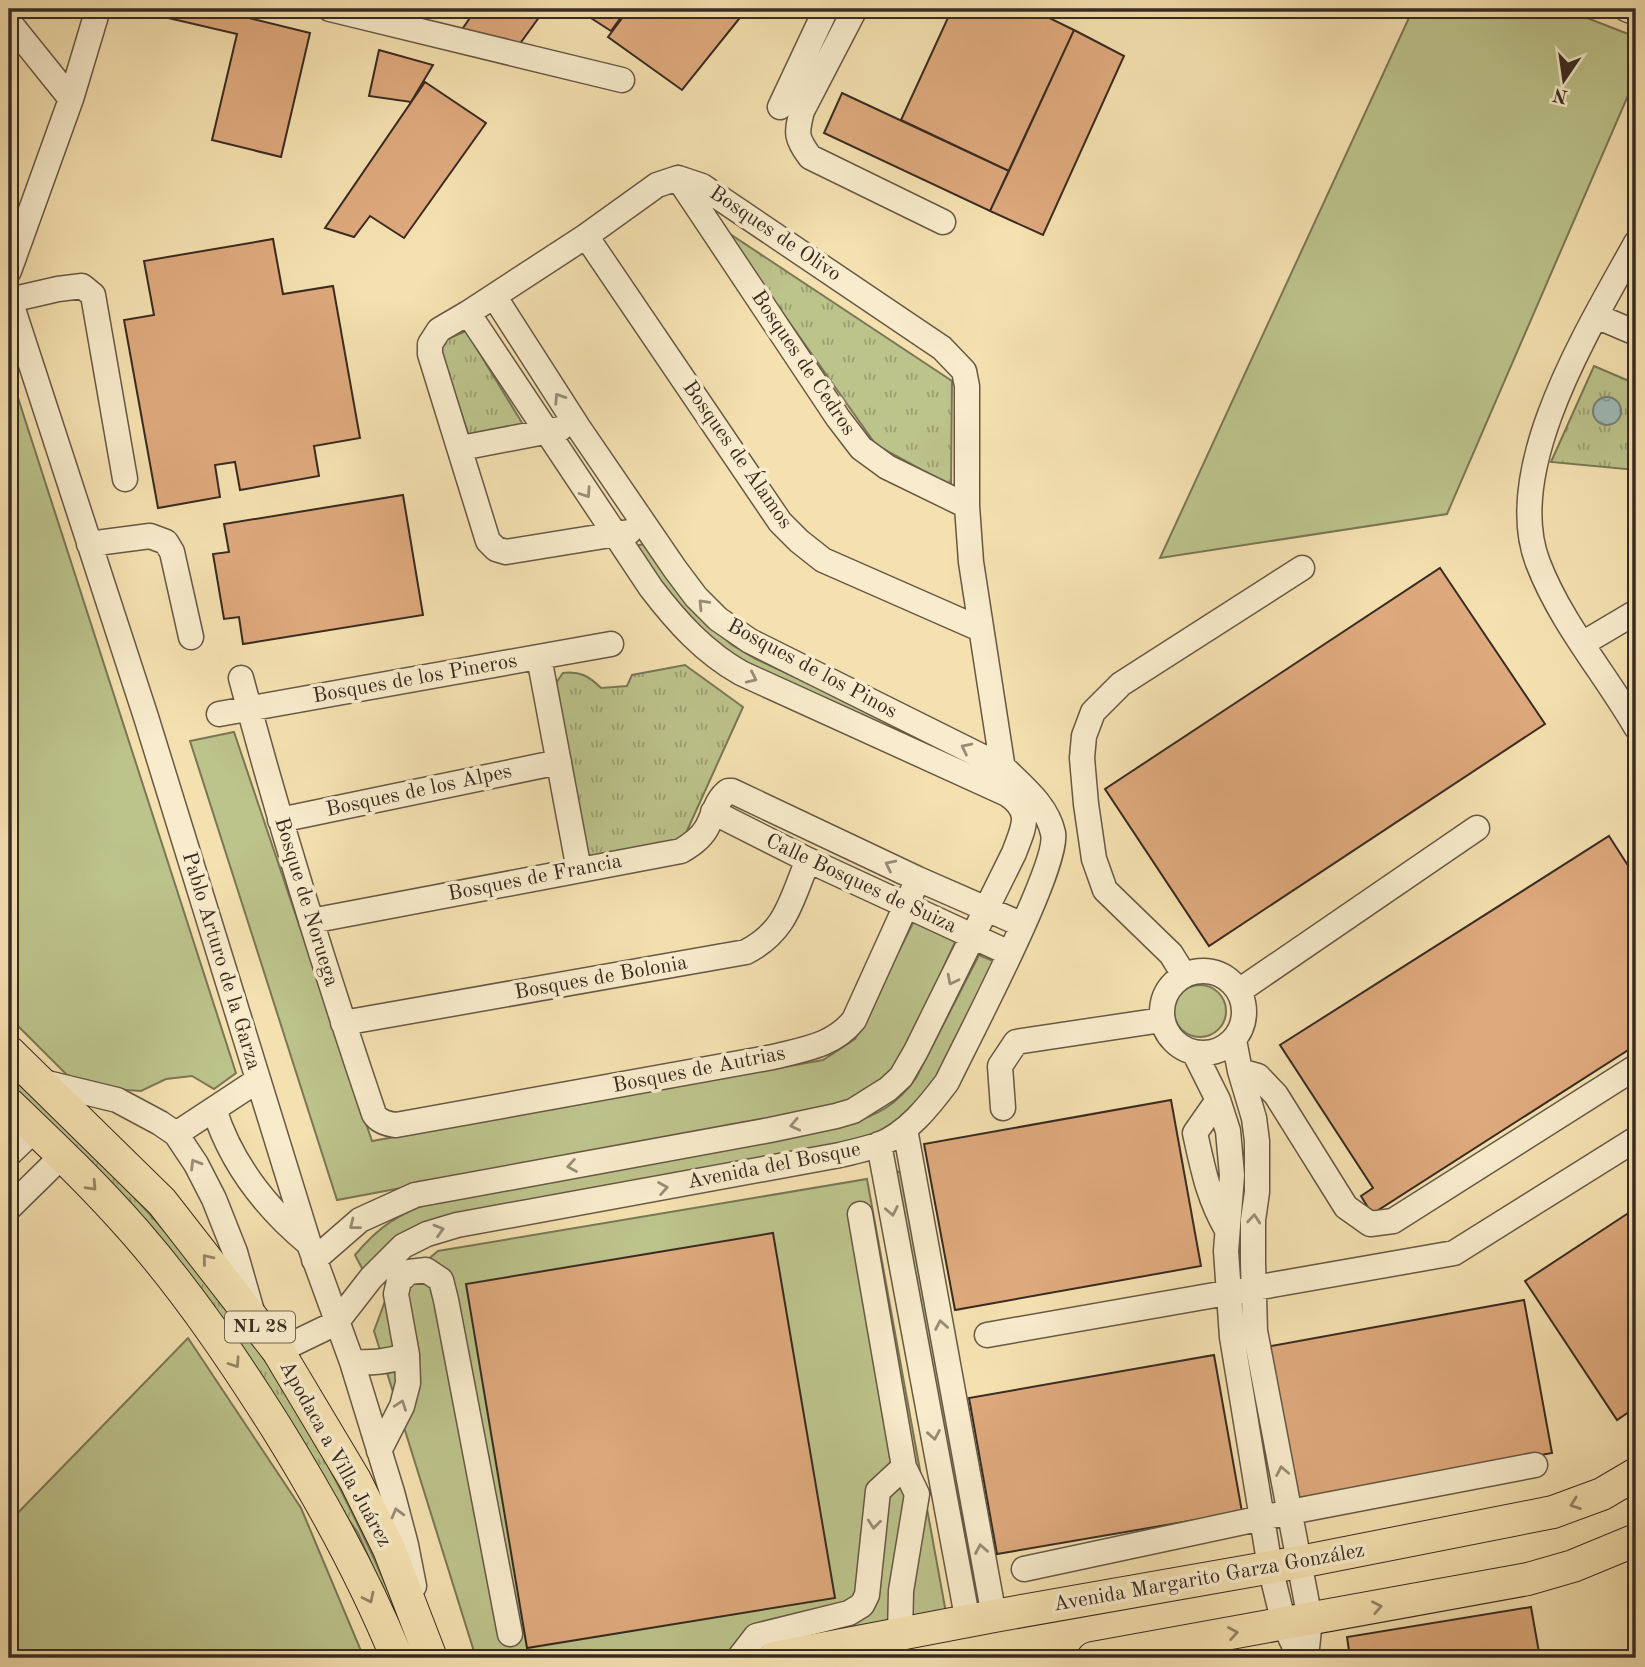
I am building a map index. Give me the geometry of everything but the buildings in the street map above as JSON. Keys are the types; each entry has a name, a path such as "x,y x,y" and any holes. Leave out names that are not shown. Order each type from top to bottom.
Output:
{"main road":[{"name":"Apodaca a Villa Juárez","path":"9,1052 162,1202 278,1351 355,1480 389,1549 431,1658"},
{"name":"Apodaca a Villa Juárez","path":"9,1104 63,1154 135,1232 197,1307 329,1514 397,1658"},
{"name":"Avenida Margarito Garza González","path":"774,1658 1285,1565 1553,1512 1602,1494 1636,1474"},
{"path":"1093,1658 1528,1578 1573,1566 1636,1540"},
{"path":"823,1649 854,1658"}],"street":[{"path":"9,271 71,99 98,9"},
{"path":"330,9 622,80"},
{"path":"780,107 826,9"},
{"path":"855,9 803,111 797,129 799,142 810,157 943,222"},
{"path":"1626,9 1636,13"},
{"path":"9,22 71,99"},
{"path":"649,530 506,552 496,549 488,541 430,354 430,344 439,330 586,236 657,185 678,178"},
{"name":"Bosques de Olivo","path":"678,178 702,186 942,348 964,371 967,386 967,506 971,562 1003,767 1015,803"},
{"name":"Bosques de Cedros","path":"678,178 838,418 861,448 887,467 967,506"},
{"name":"Bosques de Álamos","path":"586,236 780,522 799,541 823,560 980,629"},
{"path":"1635,721 1581,644 1538,562 1530,532 1529,495 1534,464 1558,395 1596,316 1636,243"},
{"path":"9,299 82,286 93,295 125,479"},
{"name":"Bosques de los Pinos","path":"494,296 578,427 649,530 696,597 718,619 750,641 1003,767 1035,799 1051,825"},
{"name":"Pablo Arturo de la Garza","path":"9,299 146,717 311,1252 352,1362 406,1545 421,1628"},
{"name":"Bosques de los Pinos","path":"468,313 614,534 677,622 724,663 1015,803"},
{"path":"1596,316 1636,333"},
{"path":"461,447 544,430 578,427"},
{"path":"89,544 150,536 166,542 172,552 191,637"},
{"path":"1184,975 1171,954 1105,890 1094,859 1086,804 1082,758 1084,736 1093,712 1121,684 1302,568"},
{"path":"1581,644 1636,612"},
{"name":"Bosques de los Pineros","path":"219,713 611,644"},
{"path":"539,657 579,870"},
{"name":"Bosque de Noruega","path":"241,678 280,820 343,1023 374,1114 382,1122"},
{"name":"Bosques de los Alpes","path":"280,820 559,762"},
{"name":"Bosques de Francia","path":"311,921 681,850 695,843 706,830 719,800 728,791"},
{"name":"Calle Bosques de Suiza","path":"728,791 737,792 918,879 1023,925"},
{"name":"Avenida del Bosque","path":"311,1252 360,1220 415,1195 771,1130 853,1111 877,1098 901,1077 974,937 1014,853 1023,828 1015,803"},
{"name":"Calle Bosques de Suiza","path":"713,813 1009,953"},
{"name":"Avenida del Bosque","path":"336,1323 390,1258 403,1247 427,1234 457,1225 840,1155 879,1144 905,1129 947,1082 1023,925 1052,854 1055,843 1051,825"},
{"path":"1239,991 1477,828"},
{"name":"Bosques de Bolonia","path":"343,1023 746,951 775,933 808,860"},
{"name":"Bosques de Autrias","path":"382,1122 396,1125 773,1057 826,1044 844,1032 854,1020 918,879"},
{"path":"1202,971 1218,973 1230,980 1239,991 1245,1012 1243,1024 1234,1040 1214,1052 1194,1052 1177,1043 1165,1028 1164,999 1172,984 1184,975 1202,971"},
{"path":"1003,1108 1000,1066 1016,1042 1163,1020"},
{"path":"1234,1040 1254,1118 1257,1141 1257,1192 1253,1220 1255,1331 1290,1512 1285,1565"},
{"path":"1194,1052 1218,1100 1228,1131 1232,1175 1227,1230 1232,1337 1262,1518 1285,1565 1307,1658"},
{"path":"1240,1071 1258,1076 1276,1095 1346,1208 1370,1224 1393,1221 1636,1067"},
{"path":"176,1135 258,1080"},
{"path":"39,1081 117,1100 176,1135 196,1164 214,1199 235,1252 254,1319"},
{"path":"214,1109 221,1130 246,1177 311,1252"},
{"path":"9,1154 35,1129"},
{"path":"905,1129 981,1619"},
{"path":"987,1335 1454,1253 1636,1139"},
{"path":"879,1144 981,1619"},
{"path":"11,1201 63,1154"},
{"path":"860,1214 904,1467 917,1494 901,1591 900,1635"},
{"path":"379,1451 402,1406 408,1382 407,1355 396,1294 399,1281 409,1272 426,1270 441,1280 446,1300 510,1634"},
{"path":"278,1351 336,1323"},
{"path":"352,1362 392,1361 407,1355"},
{"path":"1024,1569 1290,1512 1535,1465"},
{"path":"739,1658 756,1636 826,1620 849,1613 862,1605 867,1595 878,1491 904,1467"},
{"path":"1297,1622 1300,1658"}],"green space":[{"path":"1413,9 1564,9 1636,37 1636,77 1447,514 1160,558"},
{"path":"724,230 952,381 951,486 876,445"},
{"path":"466,331 524,426 470,439 438,343"},
{"path":"1594,366 1636,384 1636,470 1551,462"},
{"path":"9,370 236,1073 214,1089 192,1076 166,1079 141,1091 96,1088 67,1075 9,1017"},
{"path":"644,544 702,619 732,645 756,659 986,766 989,779 725,653 663,590 636,546"},
{"path":"685,665 743,707 681,844 585,864 556,683 563,673 574,673 584,675 601,688 627,686 632,675"},
{"path":"234,732 372,1141 823,1060 855,1039 914,921 956,940 899,1065 888,1079 842,1105 337,1200 190,741"},
{"path":"979,955 998,963 931,1089 913,1112 874,1140 441,1219 364,1272 355,1255 391,1222 434,1201 847,1124 877,1113 902,1095 916,1078"},
{"path":"1200,985 1210,987 1218,993 1224,1001 1224,1021 1218,1029 1210,1035 1200,1037 1190,1035 1182,1029 1176,1021 1174,1011 1176,1001 1182,993 1190,987"},
{"path":"9,1067 146,1210 241,1325 312,1436 350,1508 385,1582 416,1658 413,1658 358,1533 121,1199 9,1087"},
{"path":"906,1169 984,1615 976,1616 895,1173"},
{"path":"867,1179 946,1613 693,1658 476,1658 374,1331 388,1293 438,1251"},
{"path":"188,1338 301,1508 364,1658 9,1658 9,1522"}],"water":[{"path":"1607,397 1617,401 1621,411 1617,421 1607,425 1597,421 1593,411 1597,401"}]}
